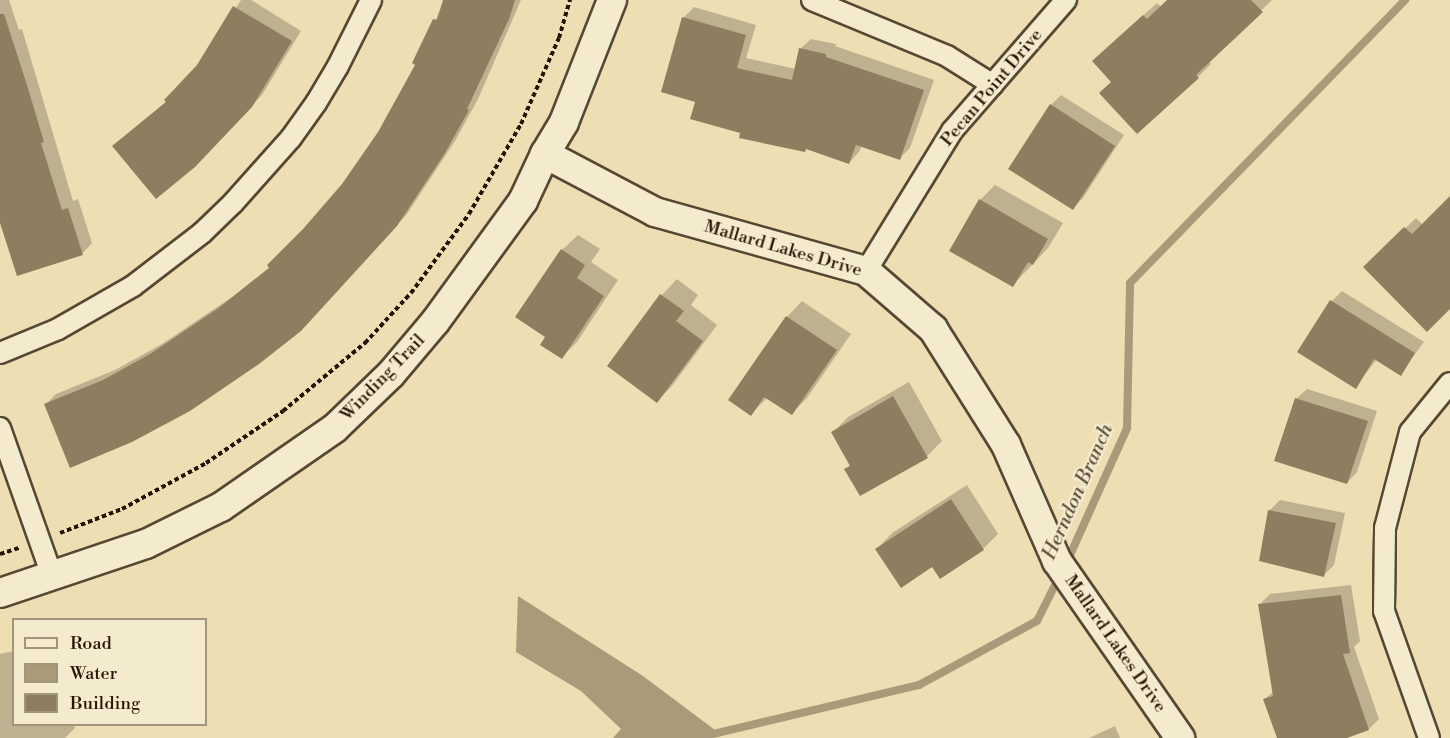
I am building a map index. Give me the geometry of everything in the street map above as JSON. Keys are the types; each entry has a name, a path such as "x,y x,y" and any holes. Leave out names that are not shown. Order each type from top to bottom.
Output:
{"street":[{"path":"0,353 58,329 133,286 194,240 233,203 291,138 316,103 338,66 371,0"},
{"name":"Winding Trail","path":"0,593 146,544 221,507 335,428 391,374 435,322 523,201 545,154 564,122 612,0"},
{"path":"812,0 947,56 993,85"},
{"name":"Pecan Point Drive","path":"866,271 952,131 1066,0"},
{"name":"Mallard Lakes Drive","path":"545,154 655,212 866,271 933,329 1006,445 1057,561 1180,738"},
{"path":"1429,738 1384,611 1385,528 1410,432 1450,383"},
{"path":"0,428 52,576"}],"path":[{"path":"0,554 39,542 122,508 206,463 283,411 364,343 411,292 469,214 521,123 559,38 570,0"}],"water":[{"path":"518,596 643,676 719,733 711,738 613,738 621,729 581,691 516,652"}],"building":[{"path":"443,0 515,0 509,19 467,109 469,110 445,153 397,226 301,331 259,364 190,411 132,442 70,468 44,404 103,380 150,354 220,307 269,268 267,265 303,229 342,184 378,132 415,65 412,63 433,19 437,20"},
{"path":"1167,0 1251,0 1263,12 1196,75 1199,78 1137,134 1099,93 1111,82 1092,61 1143,15 1147,19"},
{"path":"233,6 292,41 252,107 195,167 156,199 112,146 166,102 164,100 197,65"},
{"path":"0,14 4,14 27,85 44,142 41,143 62,210 68,208 83,255 17,276 0,223"},
{"path":"682,17 746,35 737,68 792,80 799,48 826,54 826,57 924,90 900,160 856,145 849,164 806,149 805,152 739,138 740,133 690,119 695,102 661,92"},
{"path":"1050,104 1115,146 1073,210 1008,169"},
{"path":"1450,196 1450,309 1427,332 1363,267 1404,227 1412,234"},
{"path":"979,199 1048,239 1033,265 1028,262 1013,287 949,251"},
{"path":"561,249 585,265 577,278 604,296 562,359 540,345 545,337 515,317"},
{"path":"660,294 684,311 676,321 703,341 657,403 607,366"},
{"path":"1330,300 1415,353 1401,376 1374,359 1356,389 1297,352"},
{"path":"786,316 837,350 792,415 764,397 751,416 728,400"},
{"path":"893,396 928,458 860,496 844,469 850,466 831,432"},
{"path":"1295,398 1368,421 1347,484 1274,461"},
{"path":"951,499 984,550 940,579 932,567 901,588 875,549"},
{"path":"1268,510 1336,523 1324,577 1259,561"},
{"path":"1341,595 1350,653 1343,654 1369,730 1347,738 1277,738 1263,699 1273,696 1258,604"}],"waterway":[{"name":"Herndon Branch","path":"1066,564 1127,428 1130,283 1405,0"},
{"name":"Herndon Branch","path":"709,735 919,685 1037,621 1059,577"}]}
